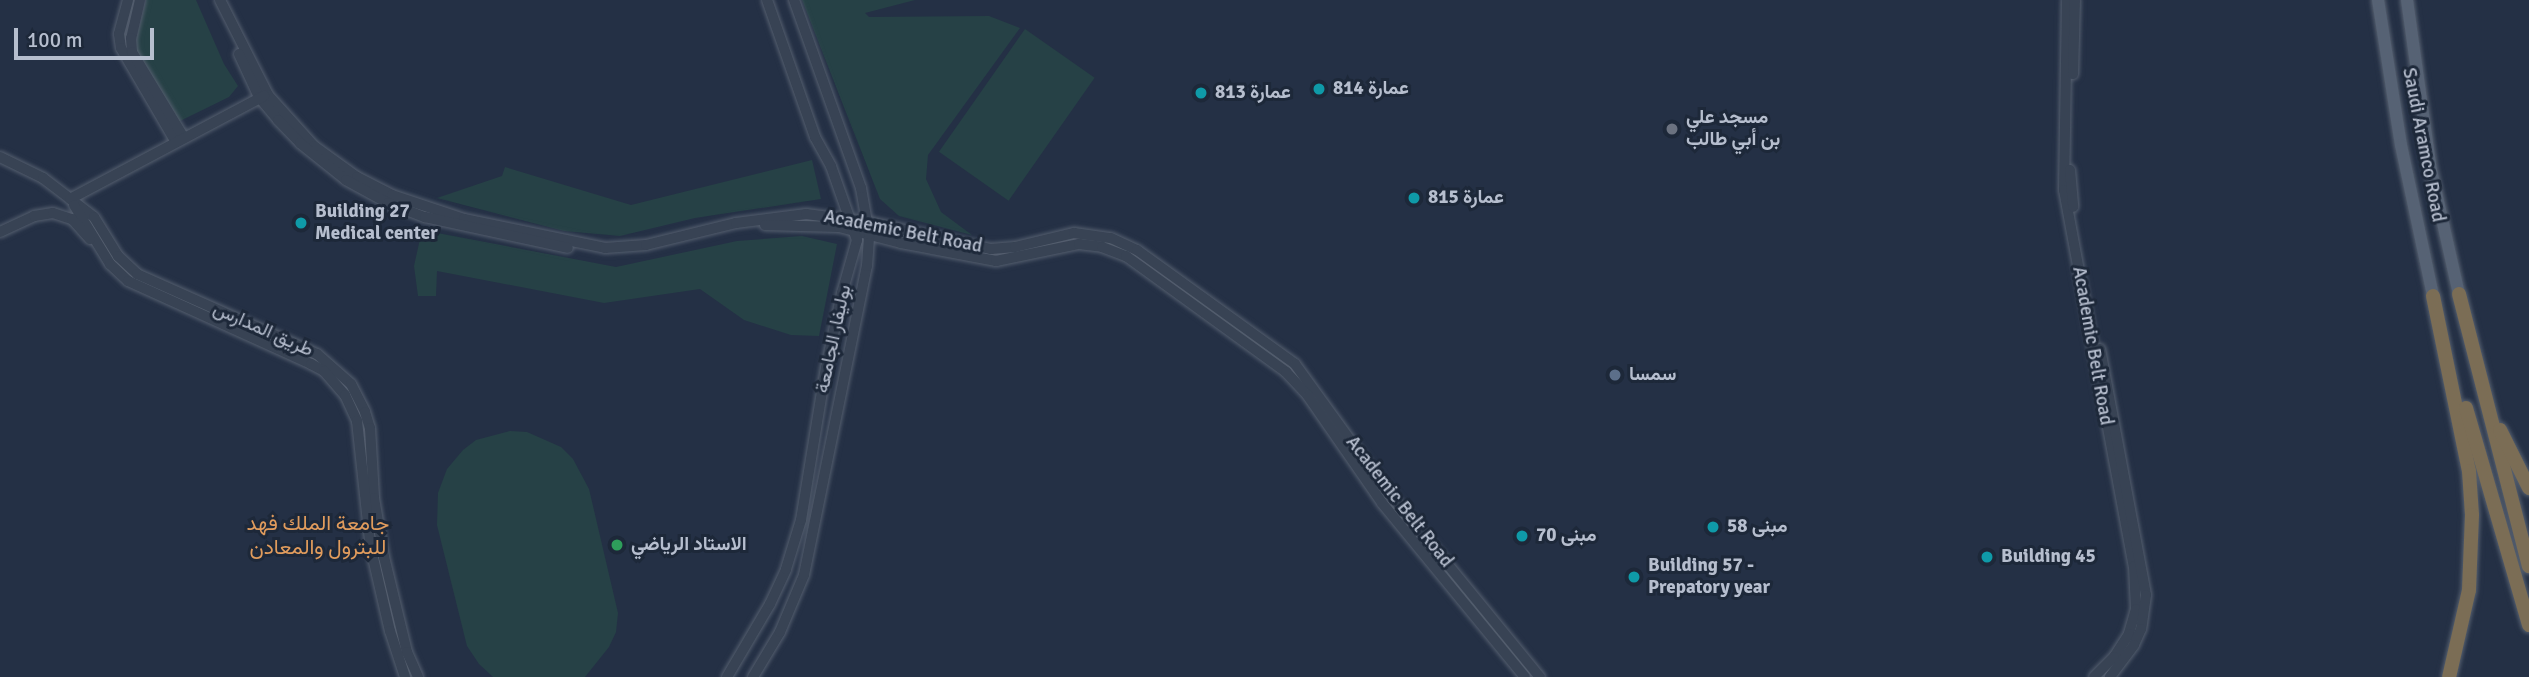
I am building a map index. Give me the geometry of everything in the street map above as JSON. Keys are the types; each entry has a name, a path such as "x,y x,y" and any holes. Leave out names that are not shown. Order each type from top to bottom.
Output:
{"highway":[{"path":"2459,294 2529,566"},
{"path":"2433,296 2529,625"},
{"path":"2433,296 2469,471 2472,515 2469,590 2449,677"},
{"path":"2477,371 2502,437 2529,488"}],"main road":[{"name":"Saudi Aramco Road","path":"2378,0 2401,145 2433,296"},
{"name":"Saudi Aramco Road","path":"2407,0 2431,170 2459,294"}],"street":[{"path":"128,0 119,34 121,48 180,140"},
{"path":"140,0 131,38 132,52 180,140"},
{"name":"Academic Belt Road","path":"214,0 264,96 300,143 346,180 407,211 477,229 615,255 652,251 774,224 854,225 868,222 990,249 1015,247 1074,233 1095,234 1124,243 1270,344 1300,370 1381,483 1540,677"},
{"name":"Academic Belt Road","path":"220,0 264,96"},
{"name":"بوليفار الجامعة","path":"727,677 753,636 786,569 808,486 826,368 842,293 857,240 854,225 831,166 816,137 767,0"},
{"name":"بوليفار الجامعة","path":"753,677 780,632 804,575 867,266 869,233 861,188 794,0"},
{"name":"Academic Belt Road","path":"2067,0 2064,190 2134,566 2136,609 2129,634 2114,657 2094,677"},
{"name":"Academic Belt Road","path":"2075,0 2072,201 2146,595 2138,637 2110,677"},
{"path":"105,255 70,199 264,96"},
{"name":"طريق المدارس","path":"0,157 43,178 94,217 118,257 137,274 317,354 351,384 363,405 370,428 381,539 407,652 418,677"},
{"path":"0,232 34,216 63,215 77,223 128,281 324,371 345,395 357,421 371,549 405,677"},
{"name":"Academic Belt Road","path":"854,225 869,233 901,243 996,261 1079,244 1115,251 1140,265 1286,372 1308,396 1382,503 1525,677"},
{"path":"786,569 804,575"}],"green space":[{"path":"146,0 196,0 224,64 238,86 229,97 178,122 134,49"},
{"path":"802,0 915,0 865,13 869,17 989,16 1020,28 928,155 926,179 941,212 972,235 899,216 880,199"},
{"path":"1025,29 1095,78 1009,201 939,152"},
{"path":"812,160 821,199 695,218 620,236 564,231 437,198 502,176 505,167 631,205"},
{"path":"422,230 616,267 737,241 802,236 837,244 819,336 791,335 744,320 700,289 604,303 437,271 436,296 418,296 414,266"},
{"path":"510,431 527,432 561,447 573,459 589,489 618,613 616,632 609,647 585,677 493,677 479,664 467,646 437,525 438,493 447,469 463,450 476,440"}],"place":[{"name":"عمارة 814","path":"1319,89"},
{"name":"عمارة 813","path":"1201,93"},
{"name":"مسجد علي بن أبي طالب","path":"1672,129"},
{"name":"عمارة 815","path":"1414,198"},
{"name":"Building 27 Medical center","path":"301,223"},
{"name":"سمسا","path":"1615,375"},
{"name":"مبنى 58","path":"1713,527"},
{"name":"مبنى 70","path":"1522,536"},
{"name":"الاستاد الرياضي","path":"617,545"},
{"name":"Building 45","path":"1987,557"},
{"name":"Building 57 - Prepatory year","path":"1634,577"}],"district":[{"name":"جامعة الملك فهد للبترول والمعادن","path":"318,535"}]}
